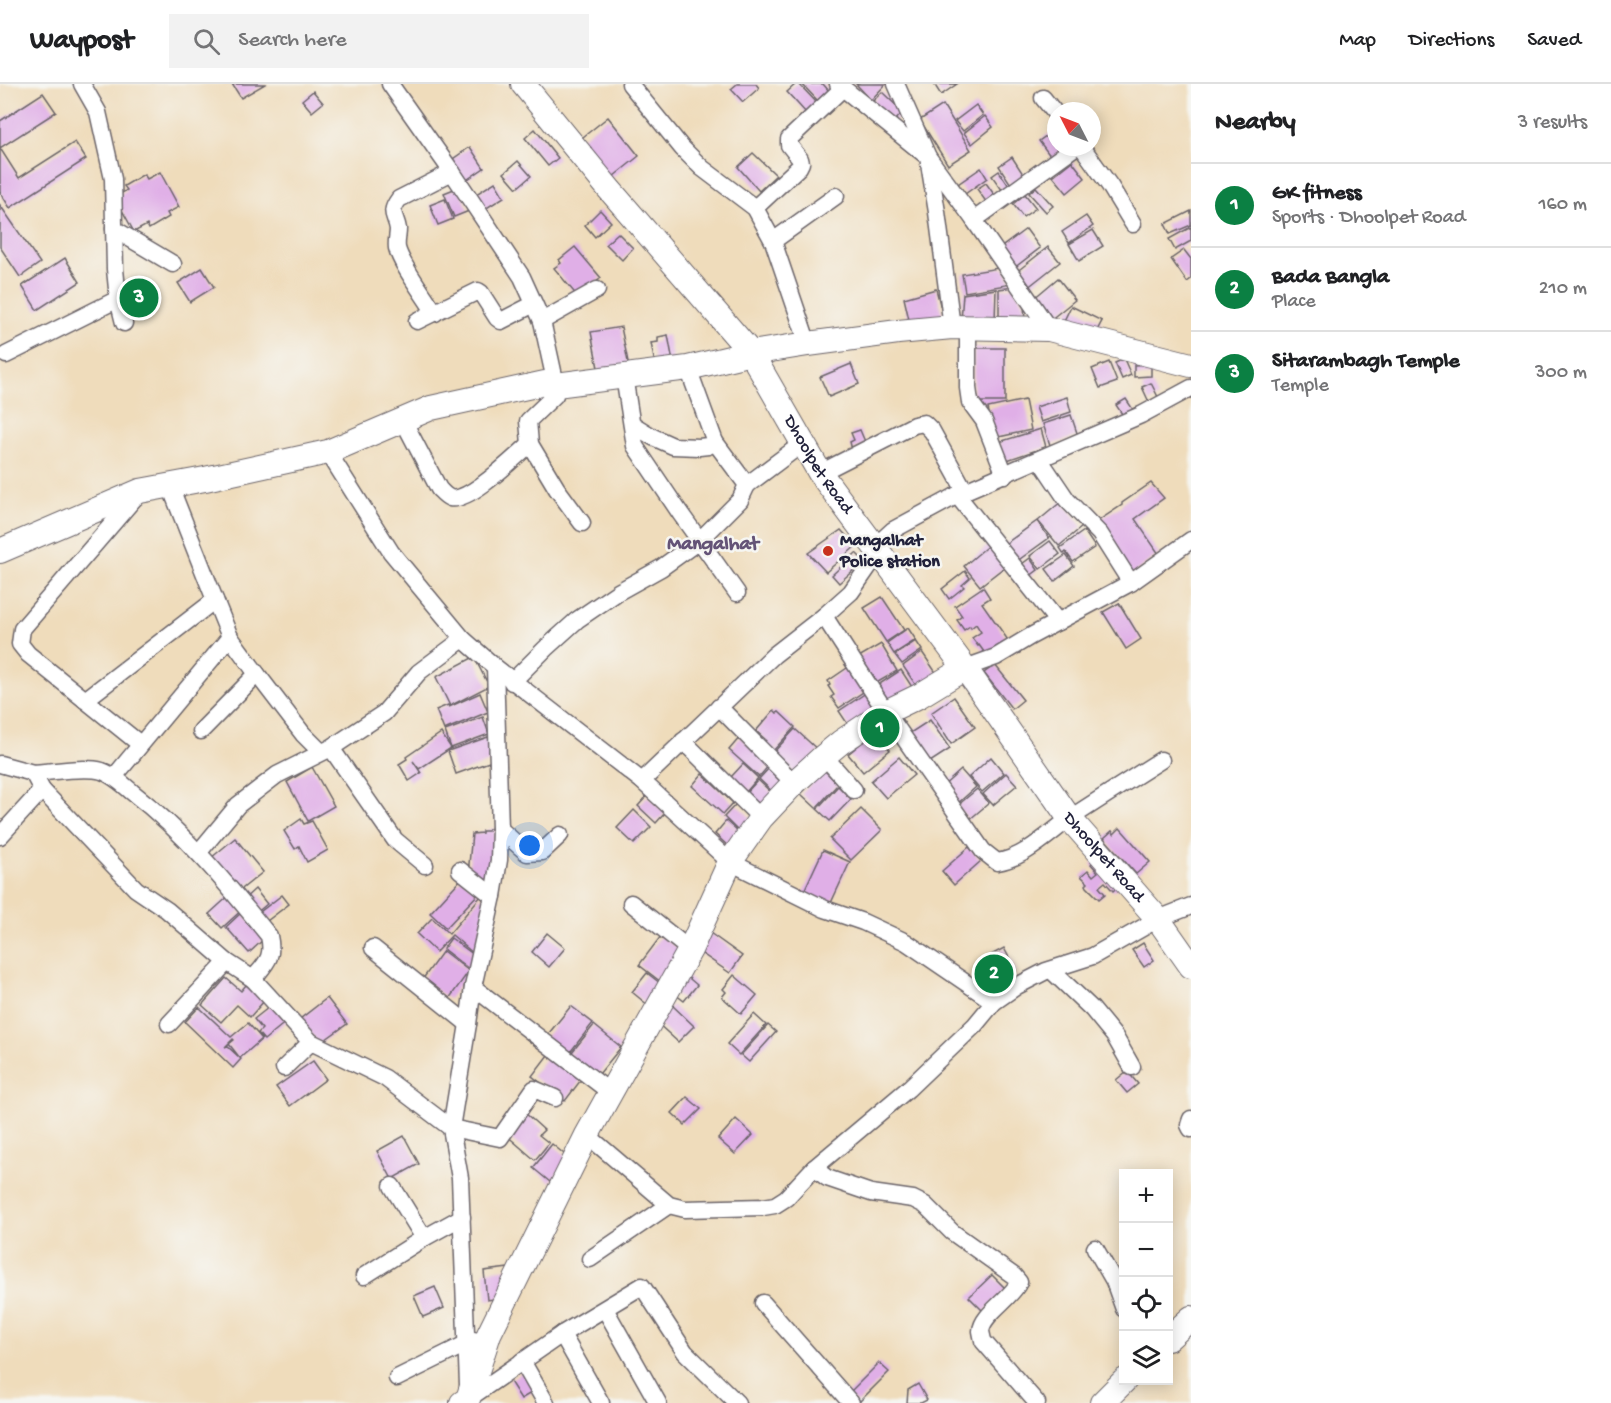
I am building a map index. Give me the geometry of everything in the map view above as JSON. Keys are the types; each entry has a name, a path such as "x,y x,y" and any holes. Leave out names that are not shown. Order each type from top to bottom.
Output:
{"street":[{"path":"82,84 98,112 114,179 115,269 118,299 124,322"},
{"path":"390,84 522,277 543,321 556,385 555,395 528,421 530,444 557,489 582,523"},
{"name":"Dhoolpet Road","path":"523,84 609,189 750,353 820,473 965,668 1070,819 1158,919 1191,966"},
{"path":"630,84 682,148 702,168 755,207 773,241 808,344"},
{"path":"896,84 928,157 1049,329"},
{"path":"755,207 799,167 800,159 789,145 789,139 840,86 928,157 960,327 970,402 984,421 1005,475"},
{"path":"1043,98 1047,103"},
{"path":"974,220 1063,156"},
{"path":"1089,156 1133,224"},
{"path":"435,313 399,255 396,244 398,231 392,214 399,199 452,172"},
{"path":"773,241 836,196"},
{"path":"114,229 173,264"},
{"path":"543,321 597,290"},
{"path":"417,321 478,291 501,321 534,304"},
{"path":"6,355 118,299"},
{"path":"0,551 140,491 328,452 431,408 545,383 556,385 688,368 750,353 808,344 898,332 960,327 1049,329 1191,365"},
{"path":"688,368 715,442 747,485"},
{"path":"624,376 635,446 737,593"},
{"path":"642,782 774,655 851,592 878,553 881,541 893,530 961,493 1141,415 1191,388"},
{"path":"403,420 439,489 446,496 453,498 473,491 490,480 530,444"},
{"path":"820,473 914,424 924,423 932,431 953,471 961,493 1058,622"},
{"path":"632,424 674,446 699,447 715,442"},
{"path":"513,682 577,620 618,592 661,568 700,540 740,500 747,485 803,443"},
{"path":"328,452 391,552 463,639 495,668 642,782 730,862 825,909 863,922 906,942 994,1002"},
{"path":"1040,460 1067,500 1100,534 1131,583"},
{"path":"171,486 230,637 303,734 326,750 395,840 425,865"},
{"path":"140,491 22,629 20,644 28,654 140,744"},
{"path":"397,1378 478,1338 690,950 730,862 761,818 794,783 841,742 886,712 919,696 965,668 996,657 1131,583 1191,540"},
{"path":"85,700 215,600"},
{"path":"824,616 886,712 983,851 997,862 1009,860 1021,854 1161,760"},
{"path":"114,777 230,637"},
{"path":"199,852 238,806 277,775 326,750 384,713 419,672 463,639"},
{"path":"467,1402 478,1338 462,1216 460,1178 451,1128 473,987 500,860 495,668"},
{"path":"201,731 257,674"},
{"path":"719,706 794,783"},
{"path":"683,741 761,818"},
{"path":"825,756 854,790"},
{"path":"0,764 33,773 88,769 101,771 114,777 147,803 199,852 269,936 272,948 269,960 253,979"},
{"path":"33,773 42,790 136,889 167,910 227,962 253,979 311,1042 385,1078 451,1128 500,1137 534,1089 555,1098"},
{"path":"0,836 42,790"},
{"path":"500,829 526,853 542,852 560,835"},
{"path":"460,870 493,896"},
{"path":"631,903 690,950"},
{"path":"587,1135 669,1205 685,1209 775,1205 814,1168 908,1089 975,1025 994,1002 1017,986 1051,970 1093,956 1158,919 1191,906"},
{"path":"373,948 468,1024"},
{"path":"170,1024 227,962"},
{"path":"1051,970 1092,1009 1110,1030 1132,1067"},
{"path":"473,987 611,1093"},
{"path":"284,1068 311,1042"},
{"path":"1191,1119 1189,1125 1191,1129"},
{"path":"814,1168 827,1178 871,1193 913,1199 925,1205 952,1232 1014,1276 1019,1282 1015,1290 985,1321 981,1332 983,1341 1037,1403"},
{"path":"392,1186 424,1238"},
{"path":"590,1259 669,1205"},
{"path":"364,1276 462,1216"},
{"path":"1095,1248 1114,1281 1119,1295"},
{"path":"467,1402 562,1334 642,1286 685,1352 737,1403"},
{"path":"763,1303 851,1403"},
{"path":"605,1309 658,1403"},
{"path":"1173,1334 1191,1318"},
{"path":"562,1334 601,1403"},
{"path":"522,1361 546,1403"},
{"path":"1102,1403 1120,1385"}],"building":[{"path":"232,84 265,84 241,98"},
{"path":"737,84 756,84 759,88 743,102 731,89"},
{"path":"799,84 818,104 807,114 787,92"},
{"path":"802,84 823,84 829,91 818,101"},
{"path":"856,84 886,84 871,100"},
{"path":"934,84 957,84 941,95"},
{"path":"313,91 323,103 312,112 302,100"},
{"path":"882,92 903,112 894,122 872,102"},
{"path":"43,93 56,112 0,148 0,121"},
{"path":"943,105 971,150 948,165 920,120"},
{"path":"976,105 983,115 963,131 955,121"},
{"path":"985,116 993,127 972,144 964,133"},
{"path":"608,117 639,156 609,180 578,141"},
{"path":"535,129 558,158 548,166 525,138"},
{"path":"1047,135 1047,152 1039,141"},
{"path":"75,142 86,159 10,208 0,192 0,148 19,178"},
{"path":"470,147 484,168 465,181 450,161"},
{"path":"753,153 776,175 759,191 738,167"},
{"path":"1012,157 1025,177 1012,186 999,166"},
{"path":"518,161 531,176 517,188 504,173"},
{"path":"1072,161 1085,178 1067,193 1053,176"},
{"path":"981,168 987,178 965,194 958,184"},
{"path":"999,171 1011,189 1005,194 992,176"},
{"path":"160,172 179,207 167,213 169,217 149,229 147,225 134,232 115,197 127,190 124,186 144,174 147,179"},
{"path":"495,182 504,197 482,211 473,196"},
{"path":"986,183 998,200 989,206 977,189"},
{"path":"459,187 469,211 454,217 444,193"},
{"path":"1036,187 1053,206 1046,212 1029,193"},
{"path":"1025,194 1036,208 1023,217 1013,204"},
{"path":"445,199 453,219 438,225 430,205"},
{"path":"0,205 40,263 20,277 0,247"},
{"path":"600,210 611,222 595,237 585,225"},
{"path":"1191,211 1191,225 1170,234 1165,224"},
{"path":"1086,216 1093,226 1069,243 1062,232"},
{"path":"1191,227 1191,241 1175,250 1169,239"},
{"path":"1026,229 1040,248 1014,268 999,249"},
{"path":"1093,230 1103,246 1079,261 1069,244"},
{"path":"618,233 633,248 622,260 606,244"},
{"path":"575,247 601,278 578,297 554,268 561,263 559,260"},
{"path":"1048,247 1060,262 1027,288 1015,273"},
{"path":"1184,250 1191,259 1191,279 1187,282 1171,259"},
{"path":"65,258 80,282 37,310 22,286"},
{"path":"1004,267 1012,284 965,292 962,274"},
{"path":"202,268 214,287 190,302 178,283"},
{"path":"1058,278 1075,300 1050,320 1033,299"},
{"path":"1014,287 1024,305 1025,322 999,322 999,289"},
{"path":"936,289 943,316 910,324 904,298"},
{"path":"996,289 995,321 961,321 963,294"},
{"path":"1071,306 1102,321 1093,338 1063,323"},
{"path":"621,327 629,367 599,373 591,332"},
{"path":"668,335 674,367 656,370 651,343 658,342 658,337"},
{"path":"974,348 1005,348 1005,402 973,402"},
{"path":"1124,359 1131,375 1122,379 1115,363"},
{"path":"1109,362 1117,382 1100,388 1092,369"},
{"path":"851,364 859,384 829,397 820,377"},
{"path":"1151,364 1151,376 1134,377 1134,365"},
{"path":"1151,383 1158,397 1149,402 1142,387"},
{"path":"1067,397 1071,412 1041,422 1036,407"},
{"path":"1126,399 1136,414 1126,420 1116,405"},
{"path":"1025,400 1031,430 994,438 988,408"},
{"path":"1071,415 1078,436 1050,445 1043,424"},
{"path":"1041,429 1046,447 1004,461 999,442"},
{"path":"860,430 866,444 852,450 850,442 854,440 851,433"},
{"path":"1151,483 1164,498 1135,519 1159,554 1131,575 1095,523"},
{"path":"1062,501 1082,527 1059,546 1038,521"},
{"path":"1037,521 1049,538 1013,564 1001,547"},
{"path":"841,530 856,546 826,572 808,553"},
{"path":"1084,531 1095,547 1073,562 1060,548"},
{"path":"1050,541 1060,554 1040,569 1030,556"},
{"path":"991,543 1007,565 980,586 964,566"},
{"path":"856,553 864,561 839,583 832,575"},
{"path":"1066,555 1074,566 1055,581 1046,569"},
{"path":"1030,558 1038,570 1026,579 1018,567"},
{"path":"965,571 970,578 962,585 964,587 949,599 942,589"},
{"path":"983,587 990,598 982,603 1010,643 987,656 972,638 981,632 976,624 964,630 957,620 962,616 955,606"},
{"path":"882,597 904,630 886,642 864,608"},
{"path":"1119,603 1141,639 1126,649 1103,612"},
{"path":"908,628 916,640 894,654 887,643"},
{"path":"916,641 922,650 902,664 895,655"},
{"path":"881,644 897,671 873,685 857,658"},
{"path":"922,652 939,677 919,690 903,666"},
{"path":"474,657 489,686 450,706 436,677"},
{"path":"853,664 869,688 839,708 831,697 834,695 828,686 830,685 828,681"},
{"path":"995,665 1023,700 1012,709 984,673"},
{"path":"901,670 914,690 887,707 875,687"},
{"path":"869,691 880,709 851,729 839,711"},
{"path":"480,693 488,712 444,730 436,710 448,705 449,707"},
{"path":"954,697 975,727 951,744 931,713"},
{"path":"774,710 795,727 771,753 762,744 766,740 756,731"},
{"path":"483,717 489,734 451,748 445,731"},
{"path":"930,720 950,749 927,764 907,735"},
{"path":"795,729 819,751 798,775 773,753"},
{"path":"875,732 890,750 863,772 848,754"},
{"path":"441,733 451,748 419,769 413,761 421,773 409,781 399,764"},
{"path":"488,737 493,750 489,751 492,761 456,774 448,751"},
{"path":"740,737 770,764 759,777 729,750"},
{"path":"899,757 914,775 886,798 871,781"},
{"path":"991,757 1004,773 982,792 969,777"},
{"path":"743,764 758,778 746,792 731,777"},
{"path":"312,767 334,806 308,821 287,782"},
{"path":"770,767 789,784 778,797 759,779"},
{"path":"824,770 838,784 816,808 801,794"},
{"path":"961,770 976,787 956,805 941,788"},
{"path":"1006,773 1017,785 993,805 983,794"},
{"path":"702,774 733,803 723,814 692,786"},
{"path":"758,780 775,796 764,809 746,793"},
{"path":"838,786 851,799 830,821 817,809"},
{"path":"977,789 989,803 969,820 957,806"},
{"path":"647,796 665,813 656,823 638,806"},
{"path":"736,804 752,819 739,832 724,817"},
{"path":"861,809 882,830 851,860 830,839"},
{"path":"634,810 651,827 634,844 617,828"},
{"path":"301,819 304,824 312,821 328,850 307,862 299,846 295,849 284,831"},
{"path":"726,821 739,833 728,846 715,834"},
{"path":"1120,828 1150,862 1136,874 1104,838 1112,831 1114,834"},
{"path":"488,829 495,829 492,885 468,874 472,834 482,833"},
{"path":"235,838 263,872 238,892 211,858"},
{"path":"969,847 981,861 954,885 942,871"},
{"path":"823,850 850,862 830,905 803,893"},
{"path":"1098,858 1121,884 1113,891 1105,882 1099,887 1105,894 1099,899 1087,887 1088,883 1081,876 1088,870 1093,876 1098,872 1091,864"},
{"path":"462,878 479,893 446,928 430,913"},
{"path":"255,889 267,904 255,914 243,900"},
{"path":"231,894 244,908 222,928 209,914"},
{"path":"282,895 289,904 263,924 256,915"},
{"path":"481,896 488,903 474,954 452,935 436,952 417,934 432,918 449,934"},
{"path":"242,912 265,938 249,953 226,927"},
{"path":"547,933 565,948 549,967 532,952"},
{"path":"710,933 742,956 730,973 698,951"},
{"path":"661,936 683,953 661,982 639,965"},
{"path":"451,938 478,958 469,969 443,949"},
{"path":"1143,943 1154,960 1144,967 1132,950"},
{"path":"1004,948 1016,971 1004,978 1007,986 993,996 974,980 988,965 998,971 991,955"},
{"path":"443,951 469,971 449,999 422,980"},
{"path":"647,973 665,987 649,1006 632,992"},
{"path":"684,974 697,985 684,1001 671,991"},
{"path":"734,975 757,995 741,1014 722,997 726,992 723,989"},
{"path":"226,978 241,991 246,985 264,1001 250,1017 237,1005 221,1022 202,1005"},
{"path":"327,998 347,1024 319,1044 300,1019"},
{"path":"273,1004 287,1021 264,1040 258,1033 262,1029 254,1019"},
{"path":"672,1005 694,1026 678,1042 656,1022"},
{"path":"571,1006 593,1023 567,1056 545,1038"},
{"path":"199,1007 231,1037 248,1023 262,1039 240,1058 229,1044 233,1039 225,1047 227,1046 241,1059 233,1068 185,1022"},
{"path":"754,1014 766,1025 739,1055 727,1044"},
{"path":"594,1025 621,1047 595,1079 568,1057"},
{"path":"768,1025 776,1032 749,1062 741,1055"},
{"path":"551,1051 584,1076 565,1101 532,1076"},
{"path":"313,1061 326,1079 290,1106 276,1087"},
{"path":"1127,1071 1138,1084 1127,1093 1116,1080"},
{"path":"687,1097 701,1109 685,1125 672,1113"},
{"path":"524,1112 544,1130 539,1135 549,1143 535,1160 505,1134"},
{"path":"736,1119 753,1135 735,1154 718,1139"},
{"path":"404,1136 419,1164 392,1179 377,1151"},
{"path":"552,1144 569,1158 550,1182 533,1168"},
{"path":"518,1267 501,1298 487,1300 484,1271"},
{"path":"992,1275 1006,1289 984,1312 969,1297"},
{"path":"435,1287 444,1308 423,1317 414,1296"},
{"path":"879,1363 889,1372 858,1403 846,1396"},
{"path":"525,1371 536,1390 521,1399 509,1380"},
{"path":"918,1384 927,1400 921,1403 907,1403 908,1390"}],"place":[{"name":"Sitarambagh Temple","path":"139,298"},
{"name":"Mangalhat Police station","path":"828,551"},
{"name":"GK fitness","path":"880,728"},
{"name":"Bada Bangla","path":"994,974"}],"district":[{"name":"Mangalhat","path":"713,545"}]}
